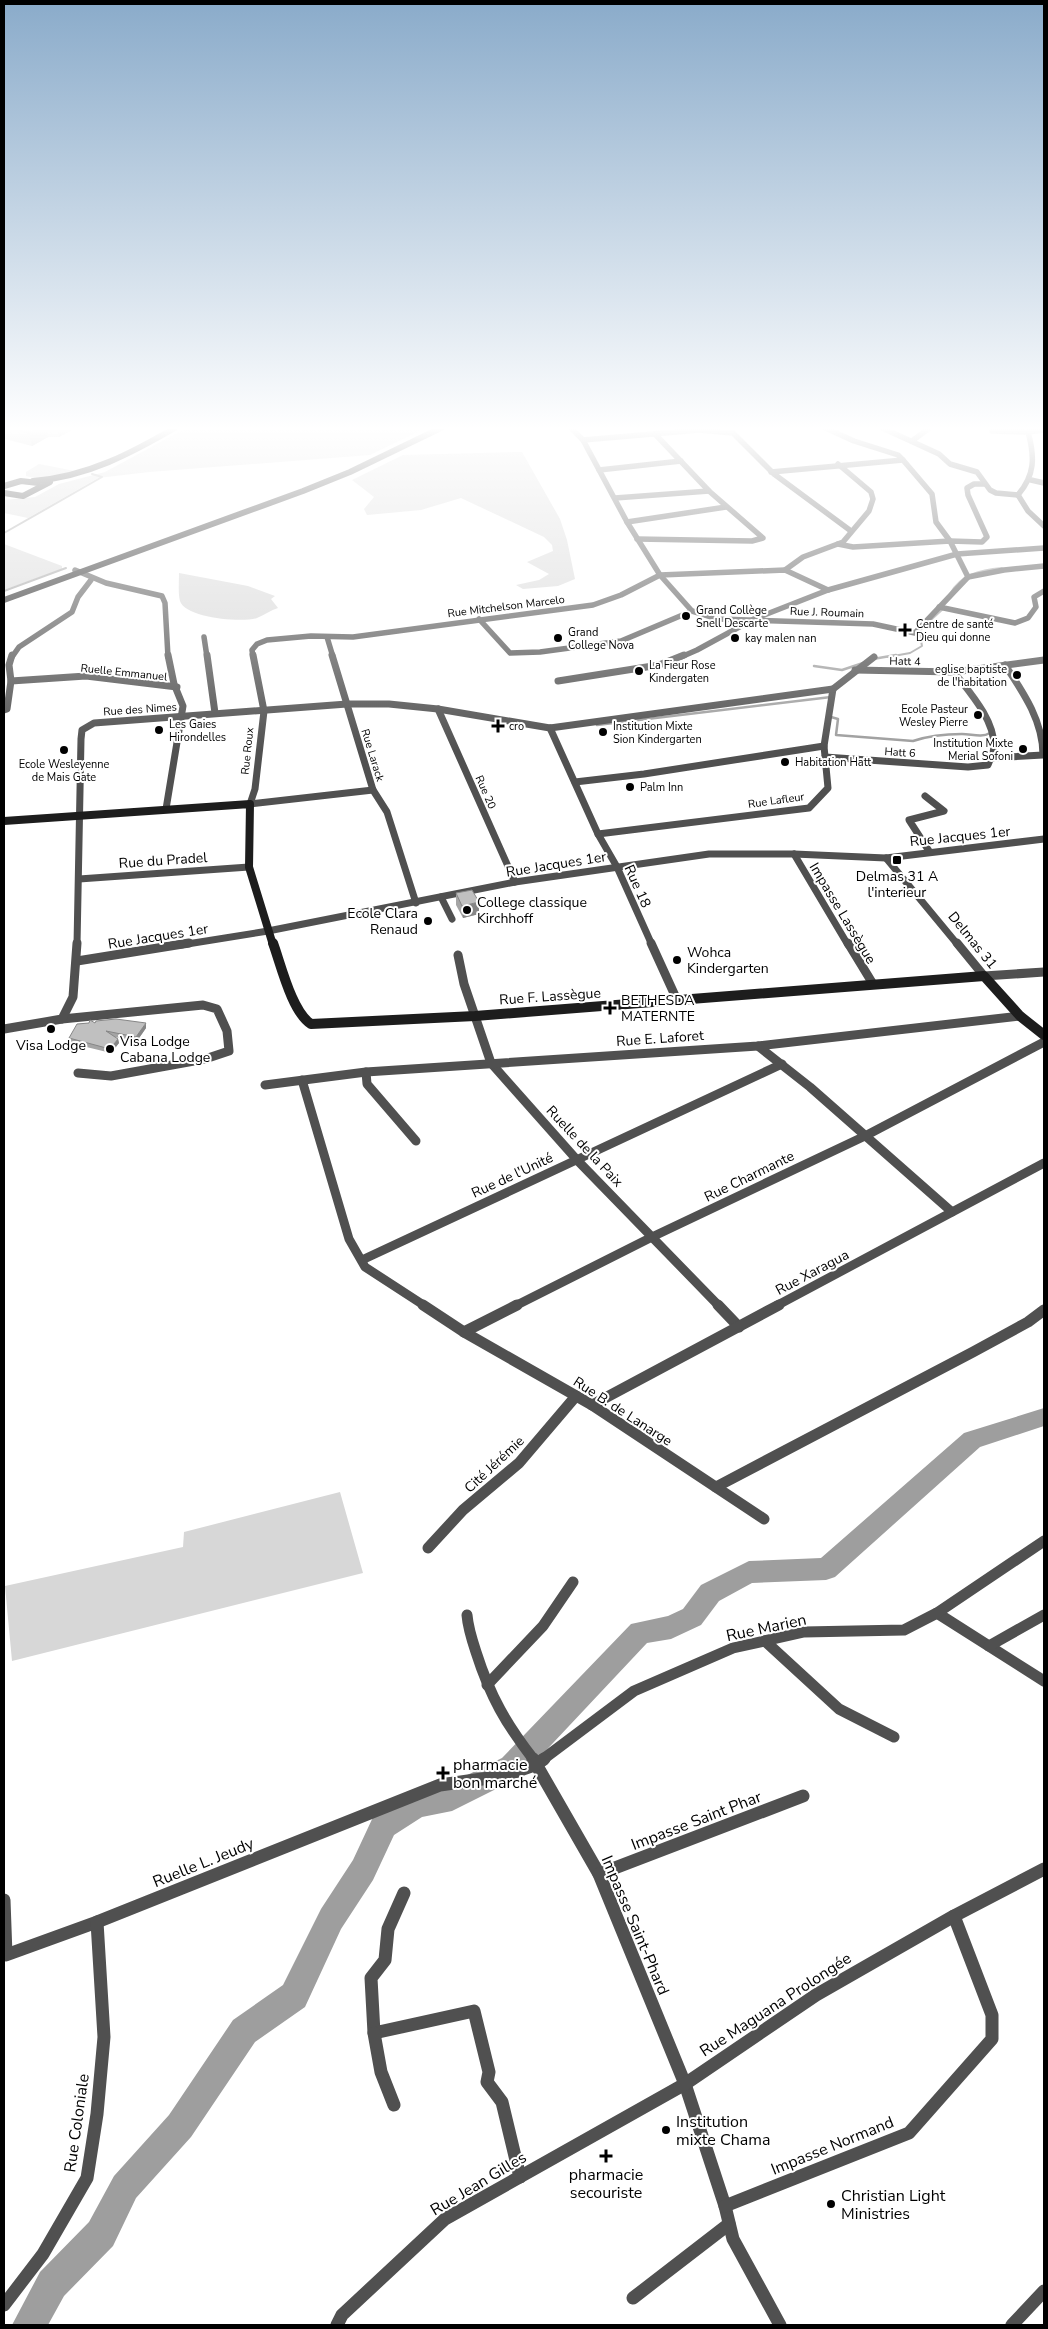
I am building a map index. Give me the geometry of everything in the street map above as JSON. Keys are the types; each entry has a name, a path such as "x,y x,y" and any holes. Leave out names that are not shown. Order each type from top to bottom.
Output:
{"main road":[{"path":"4,600 176,535"},
{"path":"4,596 181,535"},
{"path":"4,821 250,804"},
{"name":"Rue Roux","path":"250,804 249,867 268,932"},
{"name":"Rue F. Lassègue","path":"268,932 294,1001 307,1023 311,1024 475,1016 984,976"},
{"name":"Delmas 31","path":"984,976 1020,1016 1044,1034"}],"street":[{"path":"479,618 510,653 540,652 621,641 692,611 660,576 634,535"},
{"path":"637,539 752,541 763,538 759,535"},
{"path":"785,570 803,557 838,544 848,535"},
{"path":"945,535 968,577"},
{"path":"838,544 853,547 950,541 982,542 986,537 985,535"},
{"path":"558,682 658,665 697,650 754,619 828,590 957,554 1044,548"},
{"path":"915,633 968,577 1004,570 1044,567"},
{"name":"Rue Mitchelson Marcelo","path":"327,637 353,637 479,618 593,605 621,595 660,576 785,570 828,590"},
{"path":"77,572 91,580 105,581 162,596 165,603 167,650 182,706 182,718 166,809"},
{"path":"4,710 7,709 10,681 9,665 12,655 19,647 72,612 78,597 91,580"},
{"path":"939,606 1016,623 1022,622 1032,614 1036,607 1034,597 1044,591"},
{"name":"Rue J. Roumain","path":"692,611 718,619 872,624 915,633"},
{"name":"Rue Roux","path":"250,804 254,789 264,711 252,650 257,644 267,640 311,636 327,637"},
{"path":"204,637 214,713"},
{"name":"Rue Larack","path":"327,637 373,790 387,812 416,904"},
{"path":"833,689 855,670 874,658"},
{"name":"Hatt 4","path":"855,670 954,672 1044,660"},
{"path":"954,672 976,701 990,729 994,747 990,758 1043,755 1044,749 1036,723 1024,694 1005,665"},
{"name":"Ruelle Emmanuel","path":"10,681 86,676 176,687"},
{"name":"Rue des Nimes","path":"62,1019 73,997 77,961 78,816 82,730 94,724 182,718 214,713 347,704 389,704 438,709 550,728 833,689"},
{"name":"Rue Lafleur","path":"598,834 809,808 828,788 824,746 833,689"},
{"name":"Rue 20","path":"438,709 515,882"},
{"path":"1036,723 1044,722"},
{"name":"Rue 18","path":"550,728 598,834 617,867 677,1000"},
{"path":"575,782 644,774 824,746"},
{"name":"Hatt 6","path":"825,757 968,767 988,765 990,758"},
{"path":"250,804 373,790"},
{"path":"925,796 944,811 909,820 929,851"},
{"name":"Rue Jacques 1er","path":"77,961 268,932 416,904 515,882 709,854 794,854 886,858 929,851 1044,839"},
{"name":"Impasse Lassègue","path":"794,854 814,890 873,984"},
{"name":"Delmas 31","path":"886,858 984,976"},
{"name":"Rue du Pradel","path":"79,879 249,867"},
{"path":"441,897 452,920"},
{"name":"Ruelle de la Paix","path":"458,955 464,984 491,1063 577,1160 738,1327"},
{"path":"984,976 1044,972"},
{"path":"4,1029 62,1019 203,1005 213,1007 219,1011 231,1045 229,1052 222,1055 111,1076 78,1073"},
{"name":"Rue E. Laforet","path":"265,1085 366,1072 758,1046 1020,1016"},
{"name":"Rue Charmante","path":"464,1332 652,1237 865,1136 1044,1042"},
{"path":"758,1046 782,1064 952,1212"},
{"name":"Rue de l'Unité","path":"362,1260 782,1064"},
{"path":"366,1072 367,1084 416,1141"},
{"name":"Rue B. de Lanarge","path":"302,1080 349,1239 365,1266 464,1332 592,1405 764,1519"},
{"name":"Rue Xaragua","path":"592,1405 1044,1162"},
{"path":"716,1487 997,1339 1028,1322 1044,1310"},
{"name":"Cité Jérémie","path":"428,1548 463,1510 519,1463 576,1396"},
{"name":"Rue Marien","path":"502,1776 537,1764 634,1691 733,1648 804,1632 904,1630 937,1613 1044,1541"},
{"path":"488,1685 543,1626 573,1582"},
{"path":"937,1613 1044,1680"},
{"name":"Impasse Saint-Phard","path":"467,1615 468,1626 488,1685 510,1729 537,1764 600,1874 685,2084 726,2206 732,2239 780,2325"},
{"path":"989,1646 1044,1615"},
{"path":"765,1641 839,1709 894,1737"},
{"name":"Ruelle L. Jeudy","path":"4,1900 6,1954 97,1922 440,1785 502,1776"},
{"name":"Impasse Saint Phar","path":"600,1874 803,1796"},
{"name":"Rue Maguana Prolongée","path":"580,2144 685,2084 816,1995 954,1916 1044,1869"},
{"path":"394,2105 381,2072 374,2033 371,1978 385,1960 388,1929 404,1893"},
{"name":"Impasse Normand","path":"726,2206 909,2133 992,2039 992,2015 954,1916"},
{"name":"Rue Coloniale","path":"4,2305 43,2254 87,2178 97,2114 104,2037 97,1922"},
{"path":"374,2033 474,2010 489,2072 488,2082 502,2102 520,2177"},
{"name":"Rue Jean Gilles","path":"337,2325 342,2315 445,2220 580,2144"},
{"path":"633,2298 730,2224"},
{"path":"1012,2325 1044,2291"}],"shaded area":[{"path":"539,535 565,535 575,579 558,586 523,589 516,585 539,580 549,574 527,562 553,551 552,545"},
{"path":"4,544 62,566 62,569 4,590"},
{"path":"179,573 248,586 275,596 271,599 278,608 257,618 239,620 215,618 192,612 184,607 180,601"},
{"path":"340,1492 363,1573 12,1661 5,1586 183,1547 184,1532"}],"building":[{"path":"472,890 479,902 462,906 456,893"},
{"path":"116,1019 146,1023 136,1037 106,1031 118,1039 110,1049 69,1038 77,1024 89,1023 90,1020 95,1023 96,1021"}],"waterway":[{"path":"4,591 66,568"},
{"path":"950,594 960,582 972,574 1002,568"},
{"path":"932,619 944,608"},
{"path":"888,657 910,653 922,646 919,630"},
{"path":"873,659 896,655"},
{"path":"814,666 842,670 863,663"},
{"path":"597,725 831,697"},
{"path":"830,714 831,717 838,719 836,735 913,741 943,735 962,734 980,736 990,733"},
{"path":"29,2325 52,2284 101,2234 125,2187 180,2126 244,2031 294,1996 331,1919 363,1870 384,1825 417,1804 452,1797 512,1767 640,1632 671,1627 692,1617 710,1593 749,1572 826,1569 972,1440 1044,1417"}],"place":[{"name":"Grand Collège Snell Descarte","path":"686,616"},
{"name":"Centre de santé Dieu qui donne","path":"905,630"},
{"name":"Grand College Nova","path":"558,638"},
{"name":"kay malen nan","path":"735,638"},
{"name":"La Fieur Rose Kindergaten","path":"639,671"},
{"name":"eglise baptiste de l'habitation","path":"1017,675"},
{"name":"Ecole Pasteur Wesley Pierre","path":"978,715"},
{"name":"cro","path":"498,726"},
{"name":"Les Gaies Hirondelles","path":"159,730"},
{"name":"Institution Mixte Sion Kindergarten","path":"603,732"},
{"name":"Institution Mixte Merial Sofoni","path":"1023,749"},
{"name":"Ecole Wesleyenne de Mais Gate","path":"64,750"},
{"name":"Habitation Hatt","path":"785,762"},
{"name":"Palm Inn","path":"630,787"},
{"name":"Delmas 31 A l'interieur","path":"897,860"},
{"name":"College classique Kirchhoff","path":"467,910"},
{"name":"Ecole Clara Renaud","path":"428,921"},
{"name":"Wohca Kindergarten","path":"677,960"},
{"name":"BETHESDA MATERNTE","path":"610,1008"},
{"name":"Visa Lodge","path":"51,1029"},
{"name":"Visa Lodge Cabana Lodge","path":"110,1049"},
{"name":"pharmacie bon marché","path":"443,1773"},
{"name":"Institution mixte Chama","path":"666,2130"},
{"name":"pharmacie secouriste","path":"606,2156"},
{"name":"Christian Light Ministries","path":"831,2204"}]}
